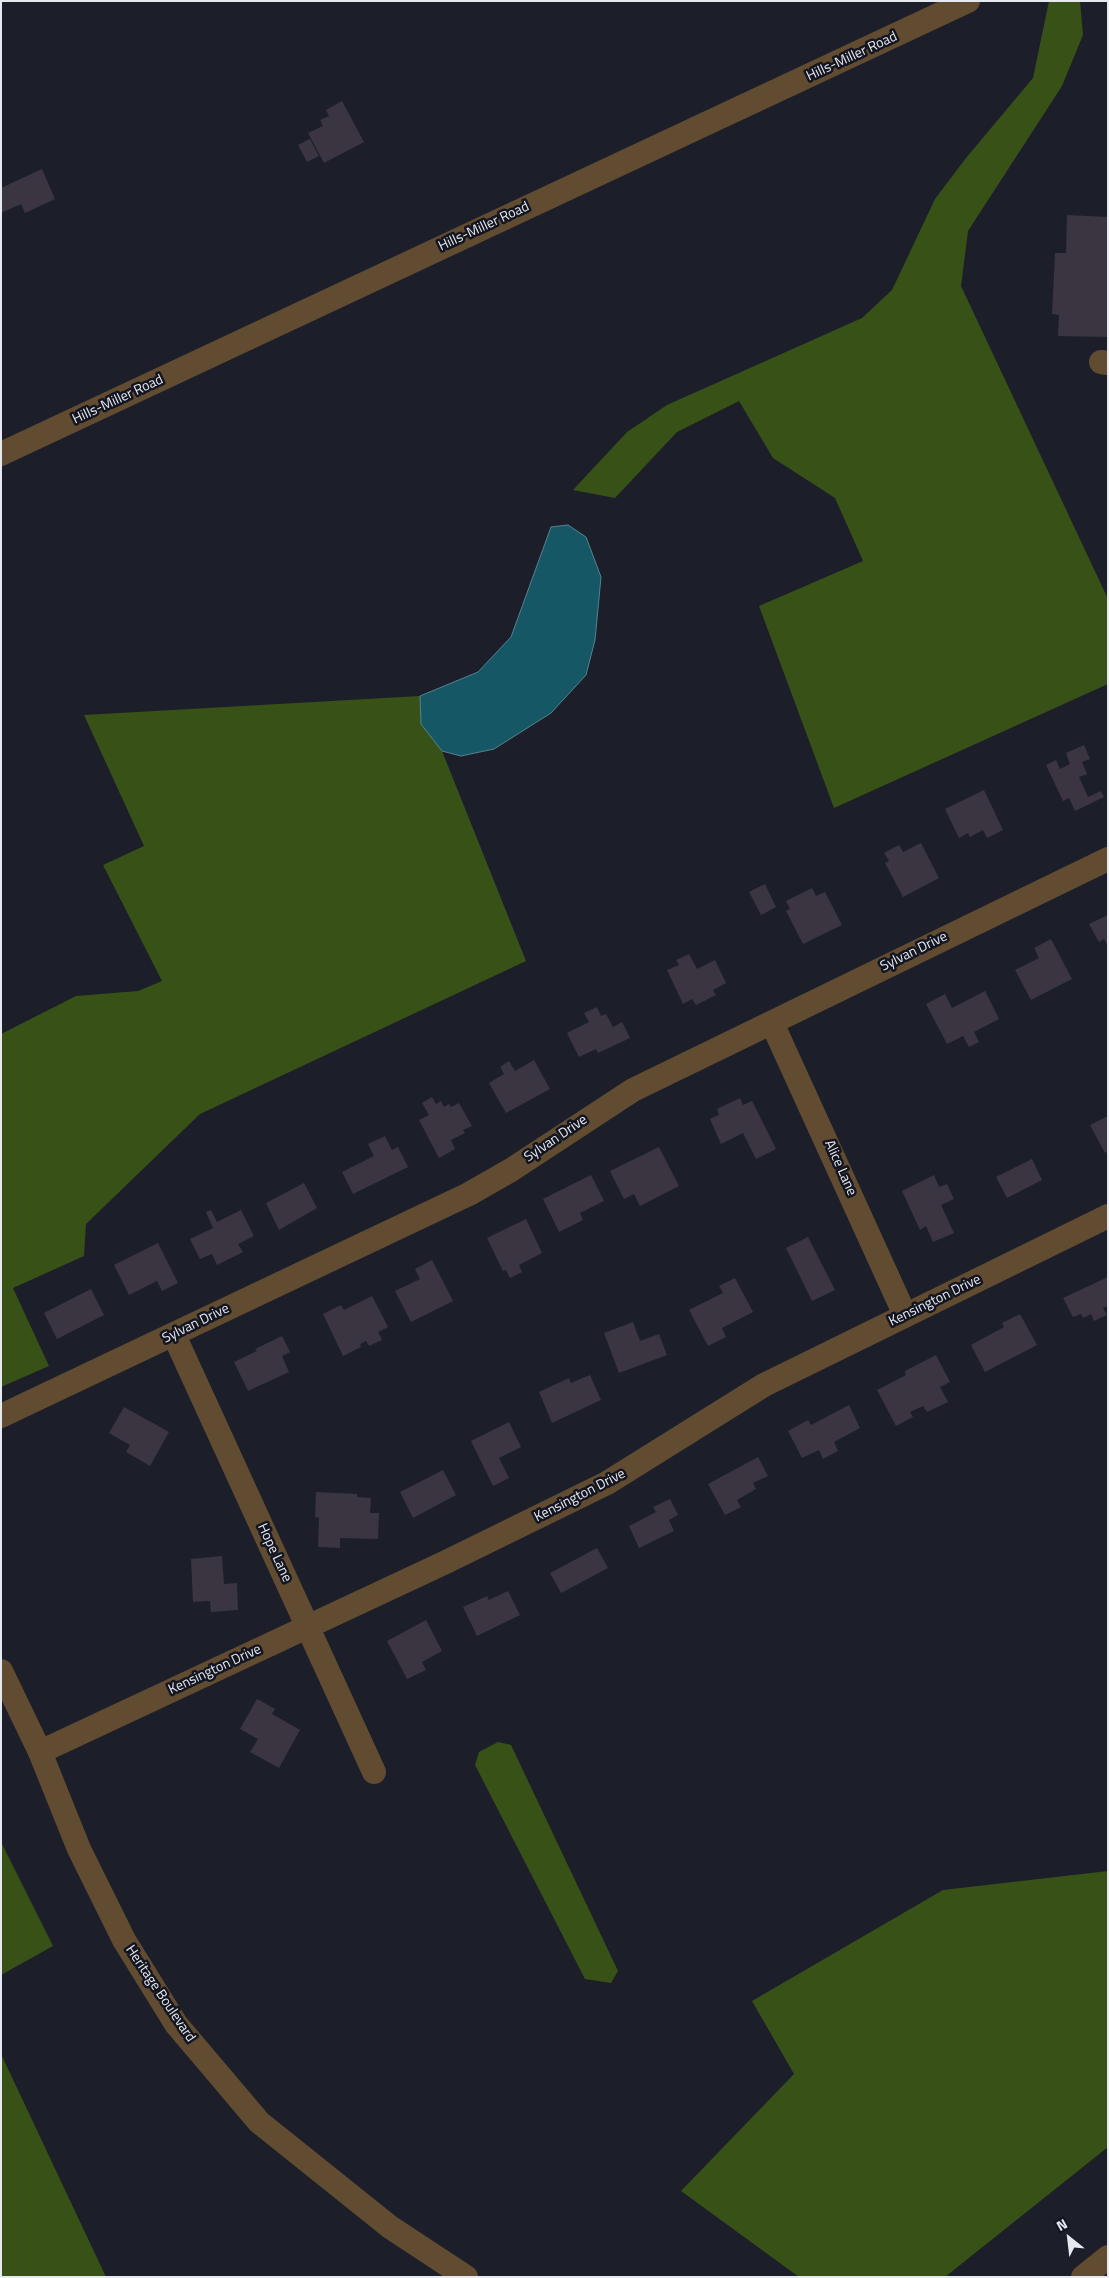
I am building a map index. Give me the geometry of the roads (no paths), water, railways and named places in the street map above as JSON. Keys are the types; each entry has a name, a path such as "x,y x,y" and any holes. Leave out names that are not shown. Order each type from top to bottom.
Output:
{"street":[{"name":"Hills-Miller Road","path":"1,454 968,1"},
{"name":"Sylvan Drive","path":"1,1416 469,1194 511,1170 633,1090 1108,858"},
{"name":"Alice Lane","path":"772,1022 905,1315"},
{"name":"Kensington Drive","path":"40,1752 308,1627 607,1483 764,1385 1108,1216"},
{"name":"Hope Lane","path":"174,1335 374,1772"},
{"name":"Heritage Boulevard","path":"1,1671 40,1752 79,1849 124,1940 176,2024 259,2122 390,2227 466,2277"},
{"path":"1083,2277 1108,2257"}],"water":[{"path":"568,525 586,537 601,577 595,640 586,675 551,713 494,749 461,756 442,751 421,724 420,696 478,672 511,637 551,527"}]}
